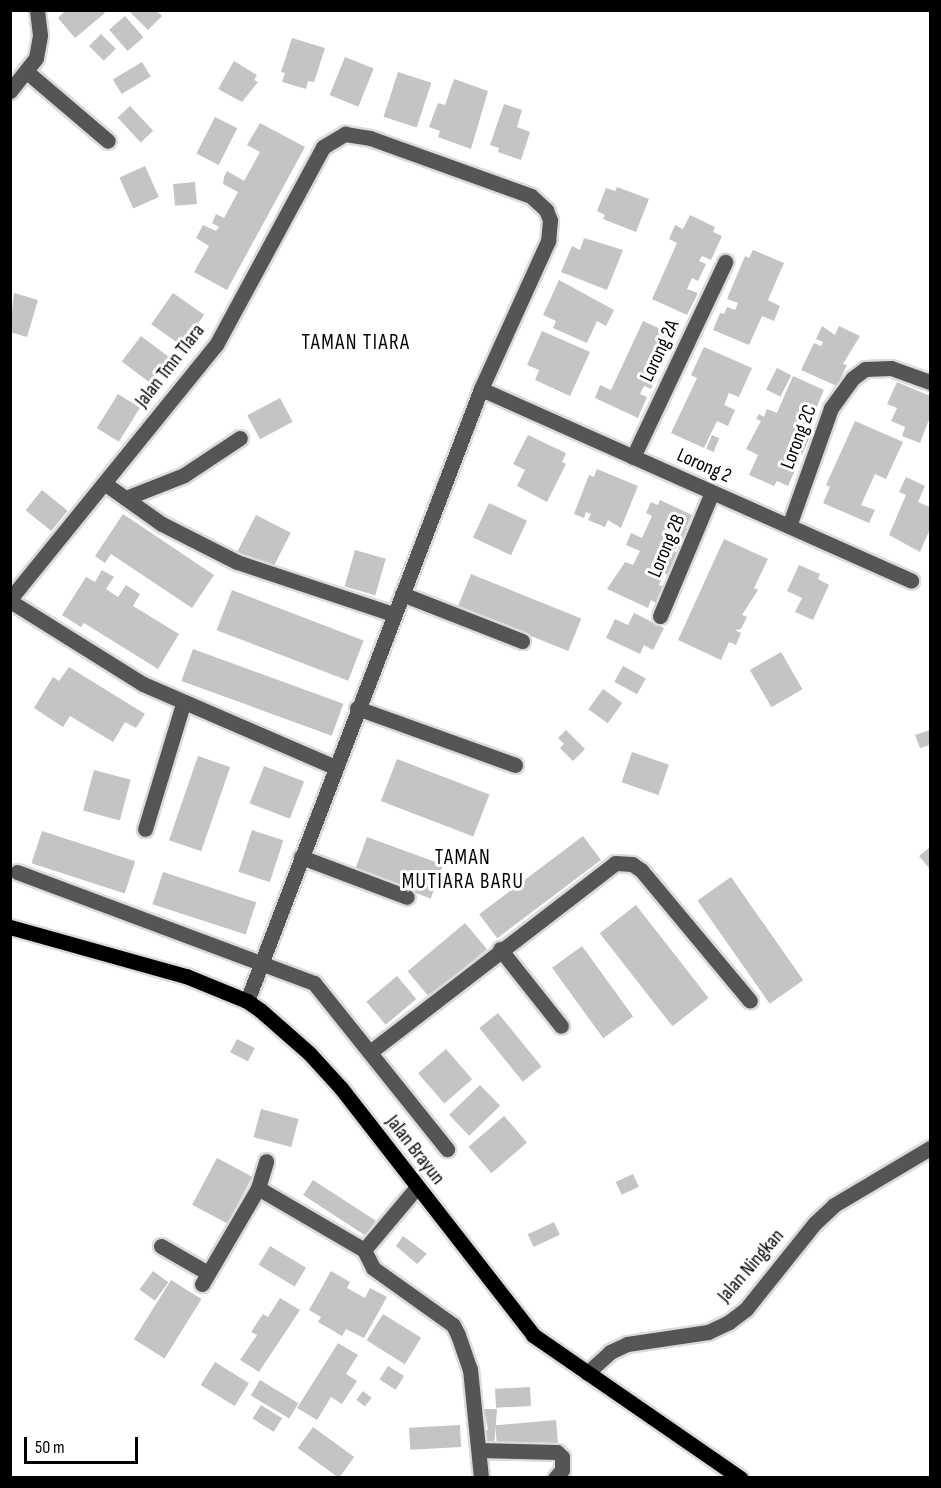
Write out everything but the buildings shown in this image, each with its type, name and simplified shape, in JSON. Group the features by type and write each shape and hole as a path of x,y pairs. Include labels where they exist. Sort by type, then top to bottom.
{"main road":[{"name":"Jalan Brayun","path":"10,927 186,976 247,1001 309,1053 533,1335 721,1473 740,1478"}],"street":[{"path":"10,91 27,72 39,46 38,10"},
{"path":"27,72 108,141"},
{"name":"Jalan Tmn TIara","path":"10,600 216,345 323,147 333,139 345,134 364,136 531,196 546,210 550,220 548,241 481,389"},
{"name":"Lorong 2A","path":"633,457 725,262"},
{"name":"Lorong 2C","path":"789,526 831,408 853,378 865,369 891,368 930,382"},
{"path":"247,1001 459,441 481,389"},
{"name":"Lorong 2","path":"481,389 910,580"},
{"path":"126,498 184,475 240,438"},
{"path":"104,483 196,544 237,562 393,614"},
{"name":"Lorong 2B","path":"660,616 712,492"},
{"path":"402,594 522,641"},
{"path":"10,600 143,684 183,704 335,767"},
{"path":"145,829 183,704"},
{"path":"357,708 515,765"},
{"path":"301,857 407,897"},
{"path":"370,1052 604,868 625,862 641,870 750,1001"},
{"path":"17,872 314,983 447,1149"},
{"path":"500,949 561,1026"},
{"name":"Jalan Ningkan","path":"587,1373 610,1352 627,1344 708,1332 729,1322 746,1309 815,1222 834,1205 930,1148"},
{"path":"161,1246 205,1279 258,1188 266,1161"},
{"path":"364,1250 417,1187"},
{"path":"258,1188 364,1250 372,1268 453,1325 470,1369 481,1478"},
{"path":"479,1450 557,1452 562,1456 562,1470 555,1478"}],"district":[{"name":"TAMAN TIARA","path":"356,343"},
{"name":"TAMAN MUTIARA BARU","path":"463,870"}]}
